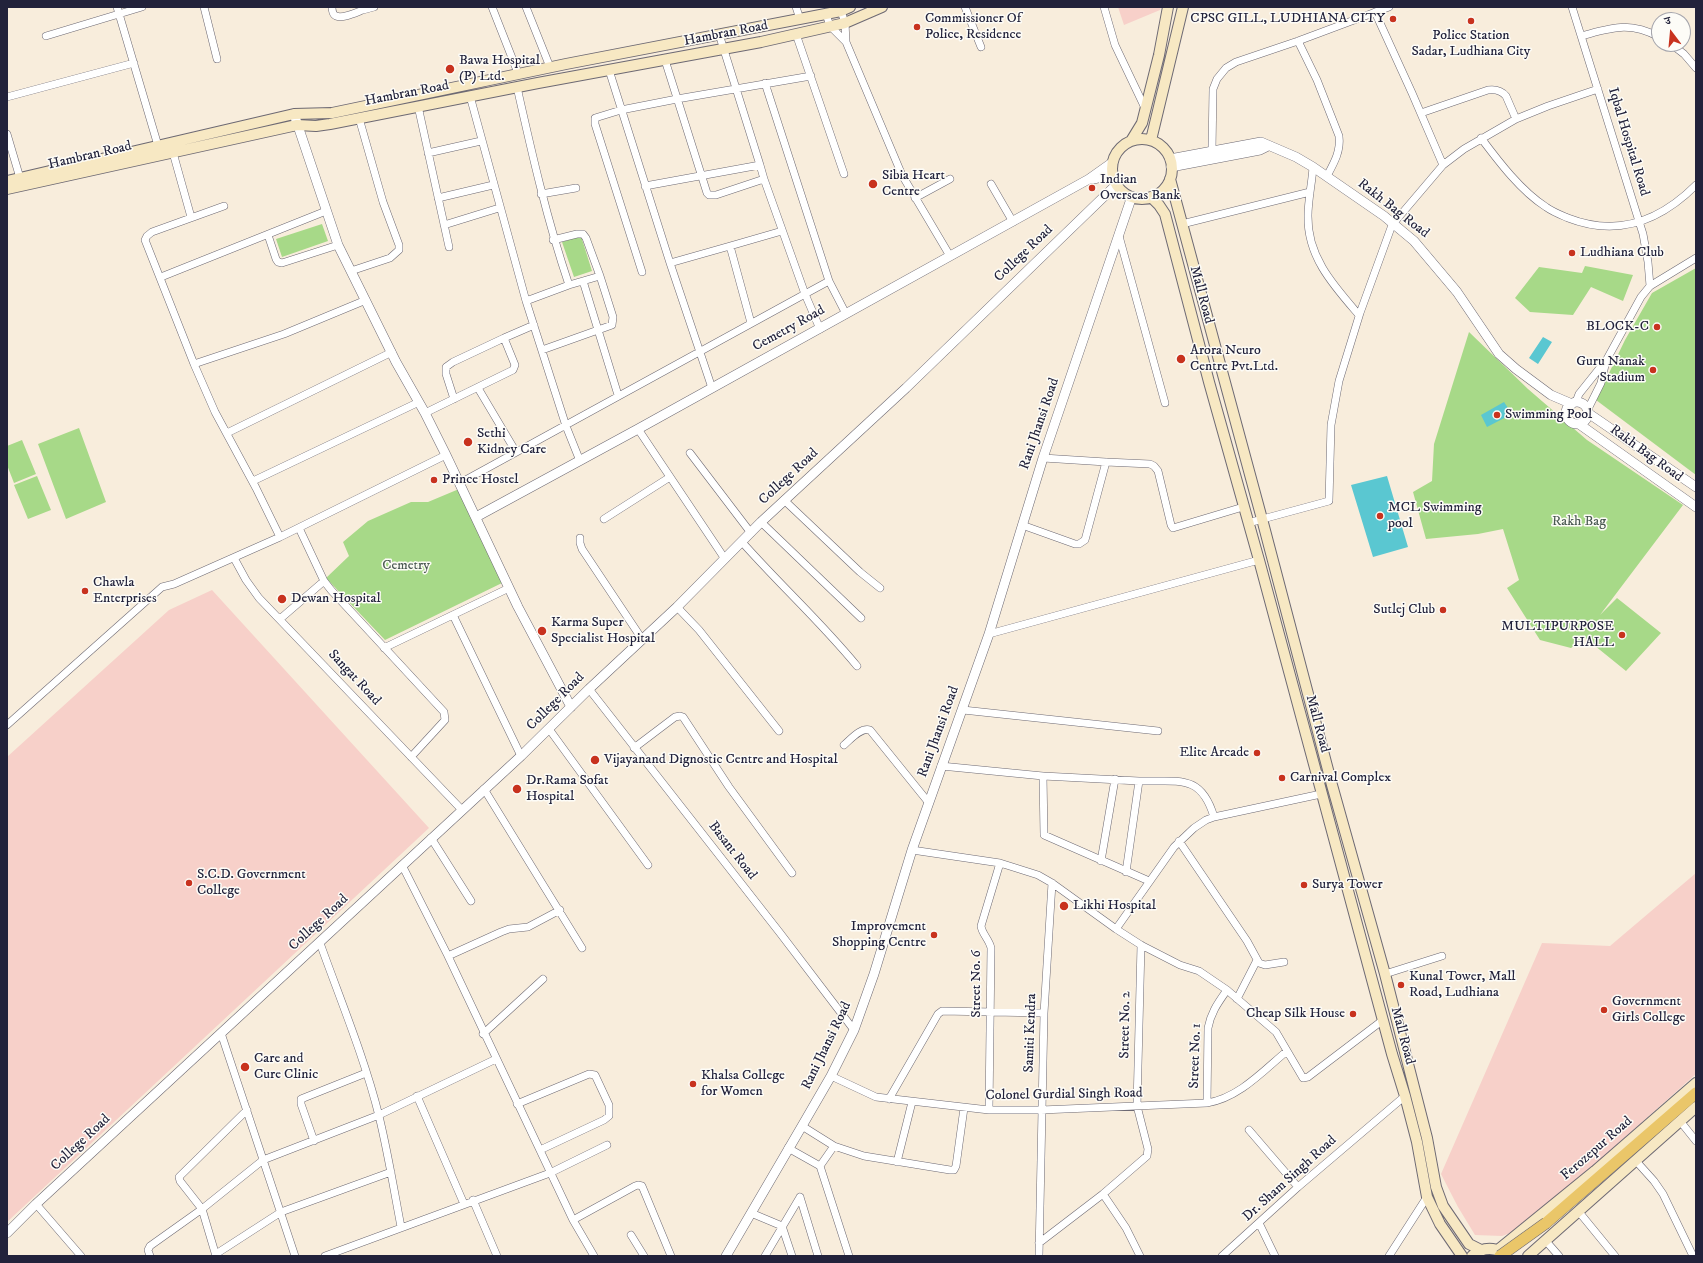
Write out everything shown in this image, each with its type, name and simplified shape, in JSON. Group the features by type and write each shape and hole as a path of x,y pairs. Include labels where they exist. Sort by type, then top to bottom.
{"main road":[{"name":"Hambran Road","path":"171,147 297,125 324,125 517,87 723,49 845,23 882,7"},
{"path":"1131,141 1142,123 1159,55 1168,7"},
{"path":"1151,140 1183,7"},
{"name":"Hambran Road","path":"7,189 294,114 332,113 518,73 826,14 845,9"},
{"path":"1141,139 1151,140 1160,145 1167,152 1171,163 1170,179 1159,193 1151,197 1141,198 1123,192 1115,180 1113,162 1117,153 1123,146 1131,141 1141,139"},
{"name":"Hambran Road","path":"7,181 159,150"},
{"name":"Mall Road","path":"1170,179 1332,785 1385,974 1427,1138 1436,1187 1443,1206 1469,1244 1481,1250"},
{"name":"Mall Road","path":"1151,197 1159,204 1165,214 1243,508 1259,560 1321,794 1392,1054 1405,1096 1417,1142 1427,1197 1440,1224 1462,1256"},
{"name":"Ferozepur Road","path":"1499,1253 1516,1236 1539,1224 1595,1171 1696,1083"},
{"path":"1499,1253 1539,1224 1696,1093"},
{"path":"1528,1256 1696,1107"},
{"path":"1539,1224 1547,1238"},
{"path":"1472,1256 1487,1248 1508,1256"}],"street":[{"path":"46,36 118,10 142,7"},
{"path":"204,7 217,59"},
{"path":"332,7 336,16 343,16 374,7"},
{"path":"492,7 518,73"},
{"path":"526,7 550,67"},
{"path":"796,7 800,19"},
{"path":"965,7 981,47"},
{"path":"1104,7 1109,28 1123,64 1146,108"},
{"path":"1212,150 1212,97 1217,79 1226,68 1236,62 1298,41 1388,7"},
{"name":"Iqbal Hospital Road","path":"1572,7 1639,222 1646,248 1650,286"},
{"path":"845,9 846,42 902,174 950,256"},
{"path":"118,10 159,150"},
{"path":"1375,12 1443,165"},
{"path":"826,14 830,26 846,42"},
{"path":"1581,36 1626,27 1646,30 1651,33"},
{"path":"719,34 764,180 805,294 820,329"},
{"path":"796,34 844,174"},
{"path":"1298,41 1317,80 1339,136 1339,152 1327,176"},
{"path":"1681,52 1696,68"},
{"path":"665,60 707,193 712,196 764,180"},
{"path":"7,97 134,63"},
{"path":"609,70 698,352 712,388"},
{"path":"642,272 594,121 597,117 621,110 677,99 810,76"},
{"path":"765,84 829,281 846,314"},
{"path":"517,87 541,194 553,240 568,285"},
{"path":"1248,523 1329,501 1331,425 1339,381 1359,315 1392,225 1443,165 1464,149 1516,119 1548,106 1598,89"},
{"path":"1421,113 1488,90 1496,90 1504,93 1516,119"},
{"path":"470,96 493,185 526,301 566,426 580,461"},
{"path":"418,106 449,247"},
{"path":"294,114 338,245 392,352 425,413 460,483 509,588 571,707"},
{"path":"351,271 390,258 399,250 399,245 383,202 359,118"},
{"path":"7,134 20,178"},
{"path":"1481,138 1503,166 1533,198 1555,212 1583,223 1596,226 1619,226 1639,222 1662,212 1683,198 1696,185"},
{"path":"428,153 481,141"},
{"name":"Rakh Bag Road","path":"1171,163 1212,150 1258,142 1291,154 1313,166 1384,216 1392,225 1414,241 1457,292 1499,354 1516,369 1552,395 1574,403"},
{"path":"1171,163 1260,150 1268,146"},
{"path":"171,147 191,217"},
{"name":"Cemetry Road","path":"476,517 1013,222 1089,179 1113,162"},
{"path":"645,186 760,165"},
{"path":"1313,166 1308,216 1309,231 1317,259 1324,274 1359,315"},
{"path":"915,198 950,179"},
{"path":"1089,179 1115,180"},
{"name":"College Road","path":"7,1233 36,1204 521,756 589,689 678,607 761,522 906,388 1115,180"},
{"path":"991,184 1013,222"},
{"path":"438,198 493,185"},
{"path":"541,194 576,188"},
{"path":"1182,224 1310,192"},
{"name":"Rani Jhansi Road","path":"726,1256 831,1076 854,1030 874,974 912,850 989,634 1043,458 1132,196"},
{"path":"224,206 152,232 146,237 146,240 194,364 216,412 253,481 280,537"},
{"path":"444,225 500,208"},
{"path":"161,277 326,211"},
{"path":"670,263 782,231"},
{"path":"542,350 609,327 613,322 612,311 586,238 583,234 576,234 553,240"},
{"path":"268,235 276,259 278,262 282,263 338,245"},
{"path":"1119,236 1165,403"},
{"path":"730,246 751,323"},
{"path":"1607,359 1601,383 1588,411 1586,420 1579,424 1572,422 1566,414 1568,407 1574,403 1579,394 1607,359 1641,297 1650,286 1696,258"},
{"path":"526,301 568,285 600,276"},
{"path":"582,281 618,395"},
{"path":"460,483 566,426 618,395 829,281"},
{"path":"194,364 284,334 366,300"},
{"path":"454,399 446,374 446,367 453,362 534,325"},
{"path":"425,413 511,372 515,367 504,338"},
{"path":"227,433 392,352"},
{"path":"478,388 516,452"},
{"name":"Rakh Bag Road","path":"1552,395 1566,414"},
{"path":"253,481 418,402"},
{"path":"1574,403 1583,404 1588,411 1696,487"},
{"name":"Rakh Bag Road","path":"1579,424 1696,507"},
{"path":"638,429 725,559"},
{"path":"690,452 750,533"},
{"path":"7,725 162,587 174,584 280,537 446,455"},
{"path":"1043,458 1150,464 1154,466 1158,471 1173,528 1243,508"},
{"path":"1022,525 1075,544 1082,543 1085,540 1106,462"},
{"path":"604,519 670,477"},
{"path":"784,500 860,572 880,588"},
{"path":"761,522 861,618"},
{"path":"299,528 324,581 330,590 444,712 446,716 445,720 411,758"},
{"path":"580,538 582,549 642,639"},
{"path":"742,542 764,567 837,642 857,666"},
{"name":"Sangat Road","path":"234,558 252,588 280,619 462,810"},
{"path":"989,634 1259,560"},
{"path":"280,619 324,581"},
{"path":"384,648 509,588"},
{"path":"678,607 699,630 779,731"},
{"path":"452,615 521,756"},
{"name":"Basant Road","path":"589,689 854,1030"},
{"path":"963,710 1158,731"},
{"path":"634,748 675,717 683,717 729,787 792,873"},
{"path":"844,745 862,730 866,728 870,730 929,803"},
{"path":"549,729 648,865"},
{"path":"941,766 1043,776 1182,782 1198,787 1210,803 1214,817"},
{"path":"1043,776 1044,835 1149,881"},
{"path":"1101,861 1115,779"},
{"path":"1126,872 1139,781"},
{"path":"484,789 560,910 582,948"},
{"path":"1116,929 1179,841 1206,820 1321,794"},
{"path":"431,838 470,901"},
{"path":"1179,841 1248,941 1257,960 1261,964 1284,962"},
{"path":"912,850 1000,862 1038,875 1052,883 1116,929 1180,965 1199,971 1228,990 1273,1029 1301,1076 1306,1078 1383,1020"},
{"name":"Street No. 6","path":"989,1110 991,948 989,940 981,926 1000,862"},
{"path":"402,865 448,956 483,1034 573,1220 594,1256"},
{"name":"Samiti Kendra","path":"1039,1256 1044,1013 1052,883"},
{"path":"448,956 509,929 528,927 560,910"},
{"path":"320,942 366,1073 379,1115 401,1227"},
{"name":"Street No. 2","path":"1103,1194 1147,1156 1148,1149 1137,1106 1141,944"},
{"path":"1385,974 1442,956"},
{"path":"1237,999 1257,960"},
{"path":"483,1034 543,980"},
{"name":"Street No. 1","path":"1207,1103 1208,1028 1214,1009 1228,990"},
{"path":"889,1099 940,1012 945,1010 1044,1013"},
{"path":"221,1033 295,1256"},
{"name":"Colonel Gurdial Singh Road","path":"831,1076 866,1093 889,1099 989,1110 1041,1110 1207,1103 1226,1098 1249,1082 1287,1051"},
{"path":"150,1256 148,1250 150,1246 202,1209 264,1160 379,1115 496,1059"},
{"path":"314,1141 301,1104 301,1099 366,1073"},
{"path":"517,1104 589,1074 595,1075 609,1105 609,1116 540,1150"},
{"path":"417,1096 464,1204"},
{"name":"Dr. Sham Singh Road","path":"1222,1256 1298,1187 1405,1096"},
{"path":"897,1162 912,1102"},
{"path":"802,1126 834,1146 864,1156 954,1170 956,1166 964,1108"},
{"path":"247,1110 179,1174 180,1181 202,1209 216,1255 281,1212 391,1172"},
{"path":"1680,1121 1696,1141"},
{"path":"1249,1130 1298,1187"},
{"path":"325,1256 550,1173 607,1145"},
{"path":"820,1166 834,1146"},
{"path":"788,1148 820,1166 849,1256"},
{"path":"1636,1161 1654,1181 1663,1194 1693,1256"},
{"path":"573,1220 635,1186 642,1186 670,1256"},
{"path":"1039,1243 1103,1194 1126,1228 1140,1256"},
{"path":"765,1256 800,1197 818,1256"},
{"path":"1389,1256 1427,1197"},
{"path":"474,1200 497,1256"},
{"path":"36,1204 81,1256"},
{"path":"1579,1212 1614,1256"},
{"path":"751,1213 782,1226 792,1256"},
{"path":"1260,1223 1275,1256"},
{"path":"631,1235 644,1256"},
{"path":"1547,1238 1558,1256"}],"shaded area":[{"path":"1118,7 1161,7 1160,10 1124,25"},
{"name":"S.C.D. Government College","path":"212,590 429,828 7,1222 7,757 169,610"},
{"name":"Government Girls College","path":"1696,873 1696,1074 1522,1229 1502,1236 1475,1235 1458,1207 1441,1174 1542,943 1610,946"}],"green space":[{"path":"322,224 328,241 282,257 276,239"},
{"path":"581,236 592,271 574,277 562,242"},
{"path":"1585,266 1633,275 1623,301 1591,287 1573,315 1530,312 1515,298 1539,267 1582,273"},
{"name":"Guru Nanak Stadium","path":"1696,268 1696,475 1596,400 1625,340 1652,293"},
{"name":"Rakh Bag","path":"1469,332 1528,389 1587,440 1683,505 1600,615 1617,598 1661,633 1626,671 1584,637 1571,648 1540,640 1507,588 1519,580 1503,529 1478,534 1426,539 1413,492 1432,481 1434,444"},
{"path":"79,428 106,502 66,519 38,444"},
{"path":"22,440 36,474 14,483 7,465 7,446"},
{"path":"37,476 51,510 28,519 14,485"},
{"name":"Cemetry","path":"459,489 502,583 385,640 326,578 349,556 343,542 368,521 411,502 428,502"}],"water":[{"path":"1543,337 1552,342 1538,364 1529,358"},
{"name":"Swimming Pool","path":"1504,402 1512,414 1487,427 1481,415"},
{"name":"MCL Swimming pool","path":"1387,476 1408,547 1373,557 1351,485"}],"place":[{"name":"CPSC GILL, LUDHIANA CITY","path":"1393,19"},
{"name":"Police Station Sadar, Ludhiana City","path":"1471,21"},
{"name":"Commissioner Of Police, Residence","path":"917,27"},
{"name":"Bawa Hospital (P) Ltd.","path":"450,69"},
{"name":"Sibia Heart Centre","path":"873,184"},
{"name":"Indian Overseas Bank","path":"1092,188"},
{"name":"Ludhiana Club","path":"1572,253"},
{"name":"BLOCK-C","path":"1657,327"},
{"name":"Arora Neuro Centre Pvt.Ltd.","path":"1181,359"},
{"name":"Guru Nanak Stadium","path":"1653,370"},
{"name":"Swimming Pool","path":"1497,415"},
{"name":"Sethi Kidney Care","path":"468,442"},
{"name":"Prince Hostel","path":"434,480"},
{"name":"MCL Swimming pool","path":"1380,516"},
{"name":"Chawla Enterprises","path":"85,591"},
{"name":"Dewan Hospital","path":"282,599"},
{"name":"Sutlej Club","path":"1443,610"},
{"name":"Karma Super Specialist Hospital","path":"542,631"},
{"name":"MULTIPURPOSE HALL","path":"1622,635"},
{"name":"Elite Arcade","path":"1257,753"},
{"name":"Vijayanand Dignostic Centre and Hospital","path":"595,760"},
{"name":"Carnival Complex","path":"1282,778"},
{"name":"Dr.Rama Sofat Hospital","path":"517,789"},
{"name":"S.C.D. Government College","path":"189,883"},
{"name":"Surya Tower","path":"1304,885"},
{"name":"Likhi Hospital","path":"1064,906"},
{"name":"Improvement Shopping Centre","path":"934,935"},
{"name":"Kunal Tower, Mall Road, Ludhiana","path":"1401,985"},
{"name":"Government Girls College","path":"1604,1010"},
{"name":"Cheap Silk House","path":"1353,1014"},
{"name":"Care and Cure Clinic","path":"245,1067"},
{"name":"Khalsa College for Women","path":"693,1084"}]}
